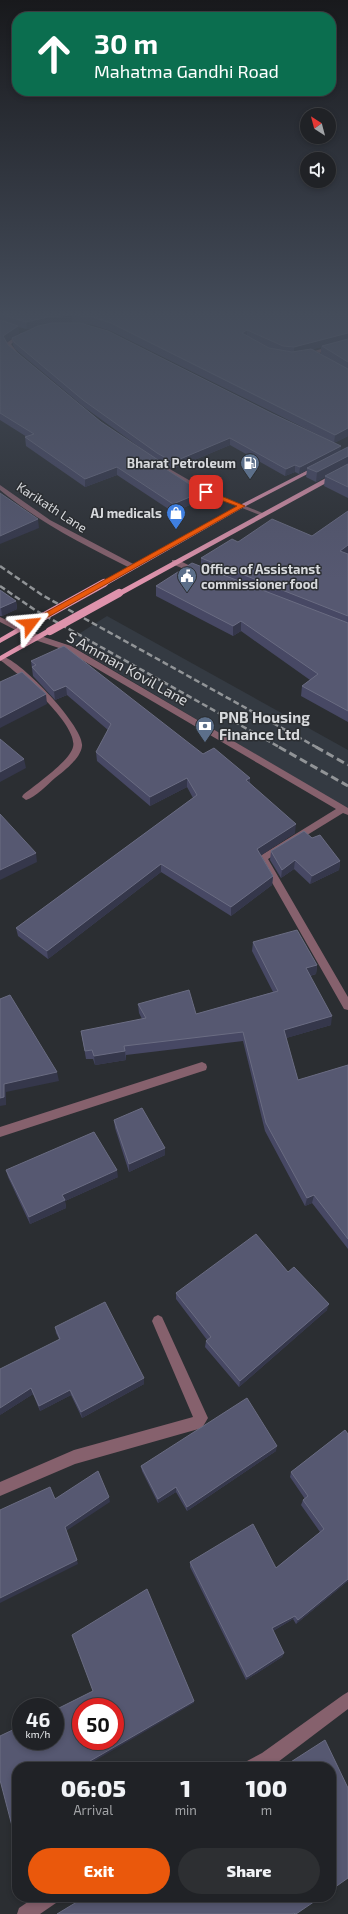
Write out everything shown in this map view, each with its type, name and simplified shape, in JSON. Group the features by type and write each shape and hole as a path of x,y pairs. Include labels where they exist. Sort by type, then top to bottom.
{"main road":[{"path":"0,641 242,506 327,462"},
{"path":"1,658 348,468"}],"street":[{"path":"143,455 206,492 262,514"},
{"name":"Karikath Lane","path":"0,487 12,497 81,541 135,567"},
{"path":"175,562 204,574"},
{"name":"S Amman Kovil Lane","path":"0,619 38,638 68,648 346,811"},
{"path":"1,658 17,667 67,718 76,731 79,744 72,757 26,797"},
{"path":"346,811 263,858 348,1006"},
{"path":"0,1132 202,1067"},
{"path":"0,1490 74,1457 198,1424 201,1418 158,1321"},
{"path":"262,1762 348,1700"},
{"path":"25,1914 43,1902"}],"shaded area":[{"path":"107,616 348,750 348,809 66,642"}],"building":[{"path":"0,401 76,401 101,422 164,464 161,466 202,492 173,504 117,467 85,479 25,437 34,434 0,413"},
{"path":"85,401 248,401 341,446 300,467 295,465 286,469 230,438 173,462 157,453"},
{"path":"268,401 348,401 348,428 335,435"},
{"path":"348,447 348,456 317,472 307,468"},
{"path":"348,464 348,487 325,476"},
{"path":"0,493 38,519 0,536"},
{"path":"348,511 348,545 340,551 348,554 348,616 201,558 232,539 238,542 272,519 312,536"},
{"path":"192,563 348,623 348,711 302,686 318,674 241,621 233,626 156,586"},
{"path":"0,590 16,601 0,608"},
{"path":"64,646 203,754 214,748 250,778 246,780 296,824 257,849 273,876 231,907 161,864 47,951 16,928 197,795 187,778 150,797 96,752 111,724 66,686 54,691 32,667 36,665 31,661"},
{"path":"22,672 46,694 0,718 0,682"},
{"path":"0,739 24,759 0,772"},
{"path":"0,814 36,853 0,870"},
{"path":"304,831 312,838 320,835 340,861 312,876 295,860 282,870 271,851"},
{"path":"297,930 317,965 306,968 332,1016 284,1030 298,1080 348,1065 348,1239 314,1195 307,1198 266,1123 243,1032 124,1046 125,1051 94,1056 92,1050 85,1051 81,1031 146,1018 138,1004 189,990 196,1014 278,991 253,942"},
{"path":"10,995 57,1072 4,1084 4,1097 0,1098 0,999"},
{"path":"142,1108 165,1148 129,1164 114,1120"},
{"path":"94,1132 117,1170 62,1195 65,1200 29,1217 6,1170"},
{"path":"256,1234 288,1272 294,1267 329,1304 240,1381 206,1341 211,1337 176,1293"},
{"path":"105,1302 144,1378 81,1412 70,1390 39,1406 31,1388 0,1408 0,1369 60,1339 55,1327"},
{"path":"247,1398 277,1446 187,1507 176,1487 158,1499 141,1466"},
{"path":"345,1430 348,1434 348,1579 298,1620 295,1616 272,1628 284,1653 247,1677 190,1562 253,1524 276,1568 324,1529 303,1500 308,1496 291,1472"},
{"path":"98,1471 109,1497 65,1527 77,1560 0,1598 0,1510 50,1487 55,1499"},
{"path":"147,1589 194,1701 124,1741 124,1698 79,1698 93,1691 72,1635"},
{"path":"72,1702 72,1750 109,1750 90,1762 12,1762 12,1826 0,1780 0,1736 12,1730 12,1750 64,1750 64,1706"},
{"path":"325,1740 336,1762 291,1762"},
{"path":"336,1763 348,1788 348,1878 336,1886"},
{"path":"77,1902 314,1902 296,1914 57,1914"}],"railway":[{"path":"0,566 42,595 318,748"},
{"path":"0,586 35,610 281,748"},
{"path":"279,747 348,786"},
{"path":"316,747 348,765"}],"place":[{"name":"Bharat Petroleum","path":"250,480"},
{"name":"AJ medicals","path":"176,530"},
{"name":"Office of Assistanst commissioner food","path":"187,593"},
{"name":"PNB Housing Finance Ltd","path":"205,743"}],"route":[{"path":"30,624 135,567 242,506 206,492"}]}
